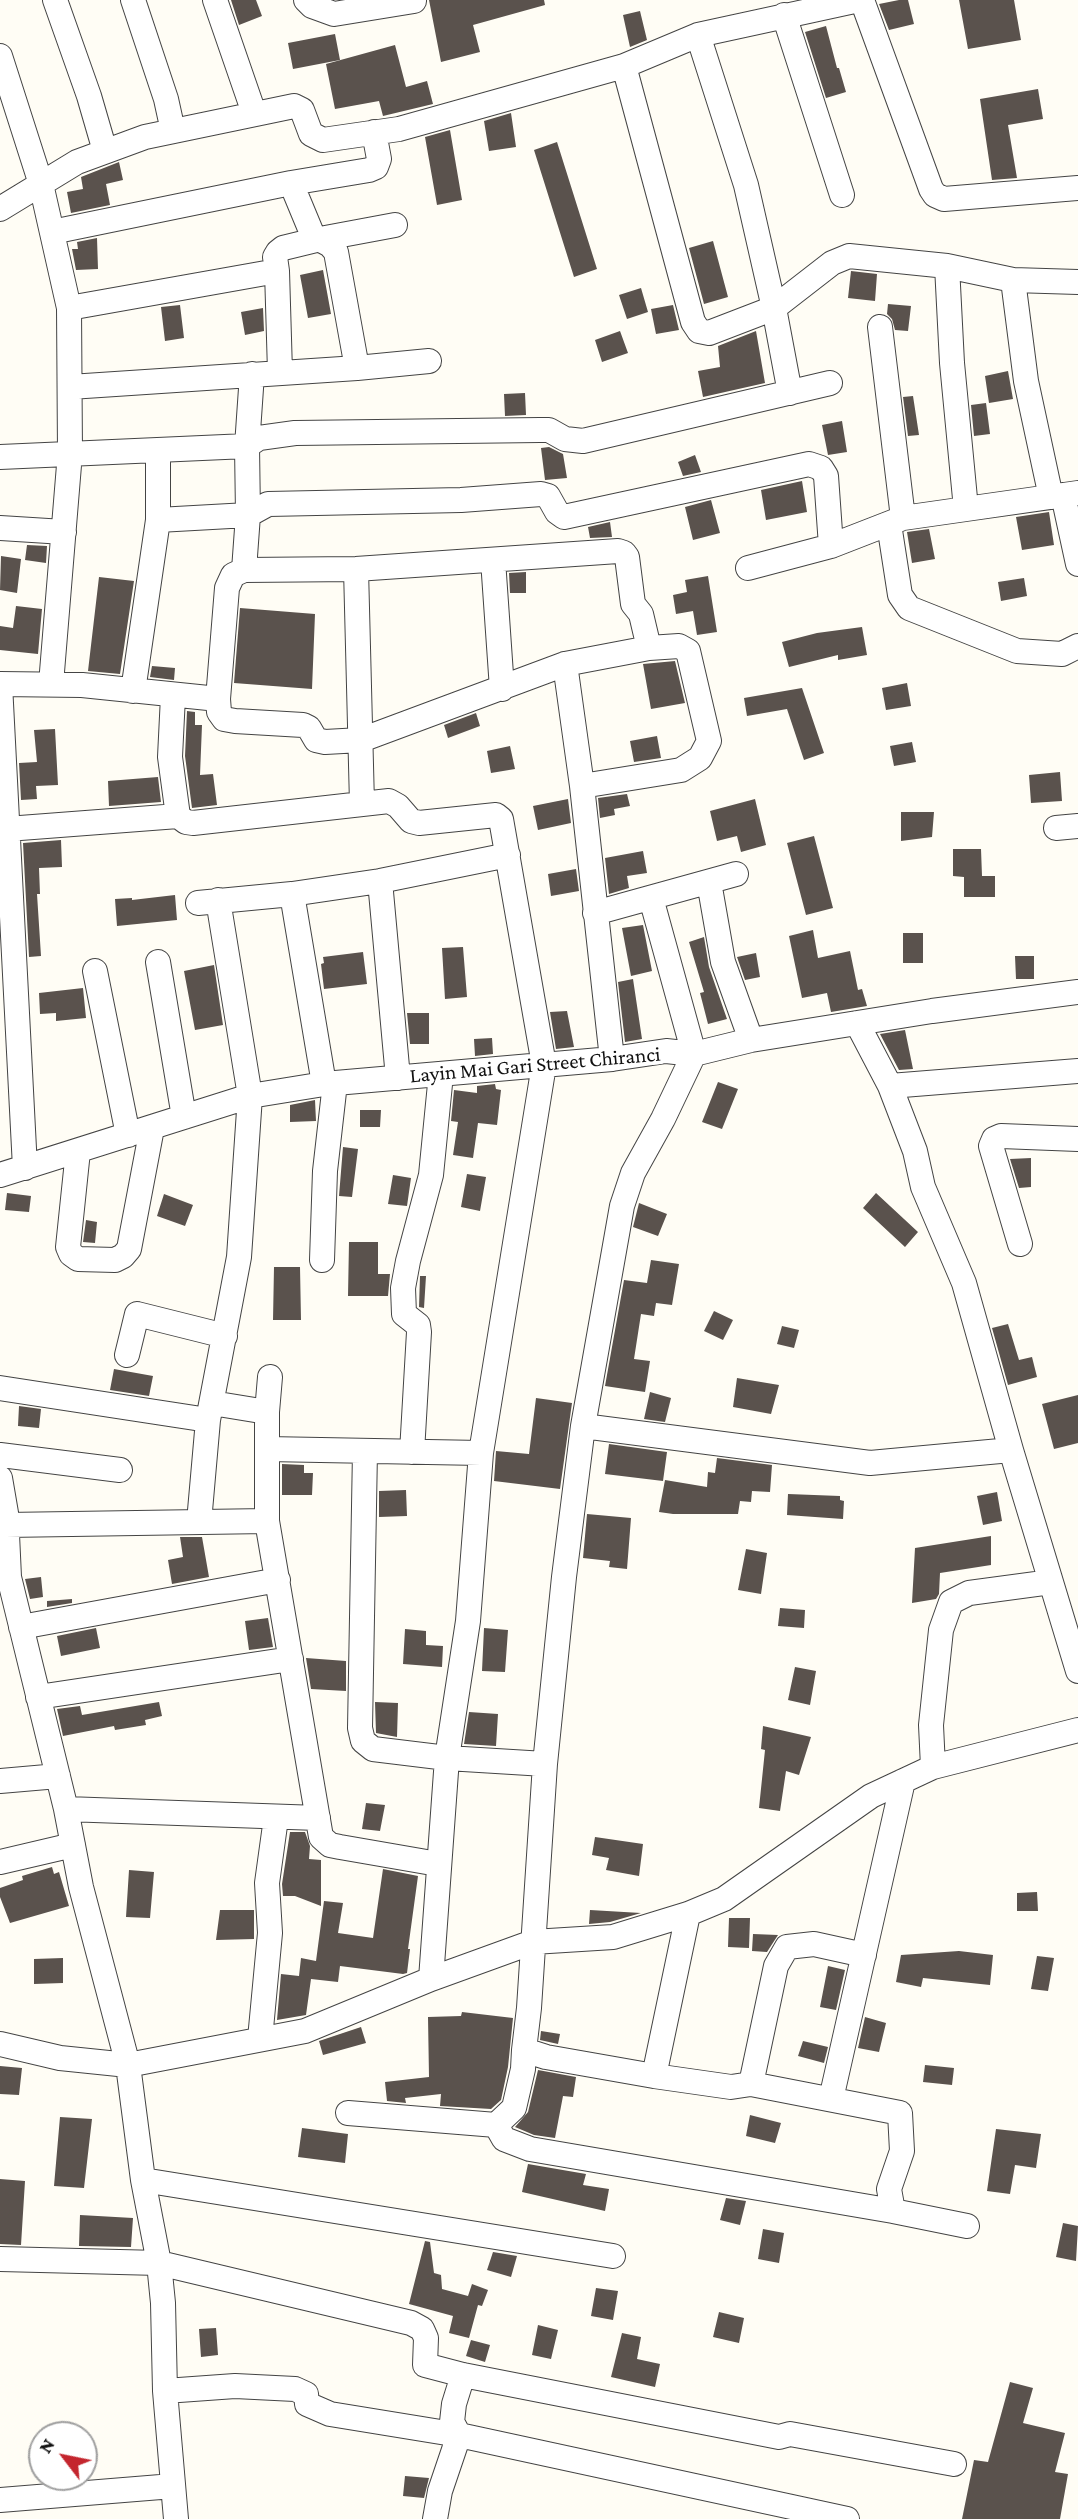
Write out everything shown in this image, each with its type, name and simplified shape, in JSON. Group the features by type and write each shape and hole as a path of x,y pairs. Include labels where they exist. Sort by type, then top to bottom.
{"street":[{"path":"55,0 105,151"},
{"path":"133,0 166,99 173,131"},
{"path":"215,0 254,113"},
{"path":"306,0 312,6 334,14 415,1"},
{"path":"0,209 77,162 145,137 294,106 302,110 312,134 323,140 399,130 624,66 698,35 861,0 935,195 944,199 1078,188"},
{"path":"784,15 842,195"},
{"path":"698,35 746,185 790,393"},
{"path":"0,56 41,184 69,308 70,453 51,684"},
{"path":"624,66 693,322 699,331 709,333 774,308 832,263 849,256 947,265 1013,280 1078,282"},
{"path":"52,232 369,170 376,167 379,159 374,132"},
{"path":"292,183 313,236 337,252 357,368"},
{"path":"280,372 278,271 275,257 278,252 283,248 320,239 395,225"},
{"path":"947,265 952,363 966,509"},
{"path":"69,308 278,271"},
{"path":"1013,280 1026,381 1064,495 1078,564"},
{"path":"880,327 900,595 909,608 1017,651 1062,654 1078,646"},
{"path":"71,387 429,361"},
{"path":"244,570 252,374"},
{"path":"0,457 247,446 259,438 295,433 549,430 565,439 583,441 830,383"},
{"path":"133,691 158,520 158,452"},
{"path":"158,520 248,515 268,504 461,500 541,495 548,496 557,512 564,517 809,464 821,468 826,476 831,546"},
{"path":"748,568 831,546 896,521 1064,495"},
{"path":"0,528 64,532"},
{"path":"582,786 681,770 700,758 709,741 688,651 679,646 649,648 565,664 361,740 325,742 316,740 309,728 303,725 224,719 219,712 227,588 233,575 244,570 356,569 618,551 624,553 634,604 641,614 649,648"},
{"path":"494,559 502,689"},
{"path":"356,569 362,804"},
{"path":"565,664 582,786 612,1059"},
{"path":"24,1168 7,944 8,829 0,684 82,685 218,699"},
{"path":"173,696 170,757 178,816"},
{"path":"8,829 178,816 193,823 389,801 398,806 411,821 419,823 496,815 501,819 544,1065 481,1453 468,1620 447,1758 430,1979"},
{"path":"199,1522 210,1412 239,1257 250,1096 208,902 292,894 380,881 508,855"},
{"path":"595,913 736,874"},
{"path":"380,881 398,1078"},
{"path":"709,882 723,962 751,1040"},
{"path":"292,894 329,1084 322,1260"},
{"path":"348,2113 496,2125 514,2108 523,2069 545,1764 583,1426 622,1206 633,1173 694,1054 651,898"},
{"path":"158,962 184,1117"},
{"path":"96,971 128,1135"},
{"name":"Layin Mai Gari Street Chiranci","path":"0,1175 250,1096 329,1084 612,1059 666,1051 694,1054 751,1040 1078,992"},
{"path":"857,1023 890,1086 915,1151 923,1187 964,1283 1078,1671"},
{"path":"890,1086 1078,1071"},
{"path":"412,1452 419,1332 418,1325 404,1314 403,1288 431,1175 441,1074"},
{"path":"78,1151 68,1247 71,1254 78,1259 115,1260 129,1249 152,1128"},
{"path":"1020,1244 991,1146 994,1139 1001,1136 1078,1139"},
{"path":"127,1355 137,1314 225,1336"},
{"path":"270,1377 267,1412 267,1521 321,1837 330,1845 438,1864"},
{"path":"0,1388 210,1412 267,1412"},
{"path":"583,1426 870,1463 1012,1450"},
{"path":"267,1449 481,1453"},
{"path":"365,1451 359,1728 363,1741 373,1749 447,1758 545,1764"},
{"path":"0,1455 120,1470"},
{"path":"0,1478 9,1577 66,1809 81,1887 128,2065 143,2180 159,2263 165,2391 176,2519"},
{"path":"4,1517 267,1521"},
{"path":"21,1627 278,1580"},
{"path":"933,1766 932,1725 941,1630 951,1602 969,1593 1051,1582"},
{"path":"38,1697 291,1659"},
{"path":"0,2044 60,2058 128,2065 305,2031 430,1979 533,1942 613,1937 688,1914 724,1899 871,1796 933,1766 1078,1730"},
{"path":"0,1781 58,1776"},
{"path":"831,2099 903,1781"},
{"path":"66,1809 318,1818"},
{"path":"260,2039 270,1933 267,1883 276,1818"},
{"path":"0,1862 73,1845"},
{"path":"654,2076 688,1914"},
{"path":"751,2084 776,1966 787,1947 814,1944 864,1955"},
{"path":"524,2050 546,2057 654,2076 730,2087 751,2084 900,2113 902,2151 889,2189 893,2211"},
{"path":"496,2125 504,2139 530,2150 967,2226"},
{"path":"143,2180 612,2256"},
{"path":"0,2259 159,2263 411,2323 422,2329 426,2338 425,2365 463,2375 779,2437 790,2434 954,2464"},
{"path":"435,2519 440,2491 459,2435 452,2422 454,2404 463,2375"},
{"path":"165,2391 235,2386 295,2389 306,2394 307,2404 330,2414 459,2435 847,2519"},
{"path":"0,2500 60,2508 173,2486"}],"building":[{"path":"231,0 256,0 262,16 239,25"},
{"path":"429,0 544,0 545,5 473,25 480,52 441,62"},
{"path":"908,0 914,24 889,30 879,4"},
{"path":"959,0 1014,0 1021,40 968,49"},
{"path":"640,11 647,40 630,47 623,15"},
{"path":"826,26 846,92 826,98 805,32"},
{"path":"335,34 340,60 293,69 288,43"},
{"path":"395,45 406,87 427,81 433,104 383,116 379,101 335,109 326,64"},
{"path":"1038,89 1043,119 1008,125 1017,178 992,180 980,99"},
{"path":"511,113 516,147 489,151 484,121"},
{"path":"450,130 462,200 437,205 425,137"},
{"path":"557,142 597,269 574,277 534,150"},
{"path":"119,162 123,180 106,184 110,205 71,213 67,192 83,189 81,177"},
{"path":"97,238 98,269 76,270 72,249 78,249 77,242"},
{"path":"713,241 728,297 704,304 689,248"},
{"path":"323,270 331,314 308,318 300,275"},
{"path":"851,271 877,274 875,301 848,298"},
{"path":"641,288 648,312 627,319 619,295"},
{"path":"888,304 911,306 908,331 895,330 892,319 887,314"},
{"path":"180,305 184,338 165,341 161,307"},
{"path":"673,305 679,330 656,334 651,309"},
{"path":"263,308 264,331 245,335 241,312"},
{"path":"620,331 628,353 602,362 595,340"},
{"path":"756,331 765,383 703,397 698,371 720,367 718,346"},
{"path":"1008,371 1013,399 989,403 985,376"},
{"path":"525,393 526,415 505,416 504,394"},
{"path":"913,396 919,435 908,436 903,397"},
{"path":"986,403 990,434 974,436 971,405"},
{"path":"842,421 847,452 828,455 822,425"},
{"path":"549,447 563,454 567,478 545,480 541,448"},
{"path":"695,455 701,472 683,476 678,462"},
{"path":"802,481 807,512 766,520 761,490"},
{"path":"711,500 720,533 693,540 685,507"},
{"path":"1049,512 1054,545 1022,550 1016,517"},
{"path":"610,522 612,537 590,538 588,527"},
{"path":"929,529 935,559 912,563 907,532"},
{"path":"27,545 47,546 46,563 25,560"},
{"path":"1,556 21,559 17,593 0,590"},
{"path":"526,572 526,593 510,593 509,573"},
{"path":"708,576 717,632 697,635 693,611 676,614 673,595 687,592 685,580"},
{"path":"99,577 134,581 120,674 88,671"},
{"path":"1024,578 1027,596 1001,601 998,582"},
{"path":"16,606 42,609 38,654 0,650 0,626 13,628"},
{"path":"240,608 315,614 312,689 234,683"},
{"path":"862,627 867,655 838,660 838,655 789,667 782,642 817,633"},
{"path":"675,661 685,703 651,709 643,664"},
{"path":"152,666 175,668 174,680 150,677"},
{"path":"907,683 911,706 886,710 882,688"},
{"path":"802,688 824,753 804,760 787,709 747,716 744,698"},
{"path":"187,711 195,712 195,725 202,725 200,775 213,774 217,805 192,808 185,756"},
{"path":"476,713 480,726 448,738 444,725"},
{"path":"55,729 58,785 36,786 37,799 21,800 19,763 37,762 34,730"},
{"path":"657,736 661,758 634,762 630,741"},
{"path":"912,742 916,762 894,766 890,746"},
{"path":"510,746 515,769 491,773 487,751"},
{"path":"1060,772 1062,801 1031,803 1029,775"},
{"path":"158,777 161,802 109,806 108,781"},
{"path":"627,794 630,806 614,809 615,815 600,818 598,798"},
{"path":"568,799 571,823 538,830 533,806"},
{"path":"755,799 766,845 741,852 737,836 717,841 710,811"},
{"path":"901,812 934,812 932,837 901,841"},
{"path":"814,836 833,908 806,915 787,843"},
{"path":"61,840 62,867 39,868 40,894 37,894 41,956 29,957 23,843"},
{"path":"953,849 981,849 982,876 995,876 995,897 964,897 964,877 953,876"},
{"path":"643,851 647,873 627,876 629,888 609,894 605,858"},
{"path":"576,869 579,891 551,896 548,874"},
{"path":"175,895 177,920 117,926 115,899 132,900"},
{"path":"643,925 652,971 631,976 622,928"},
{"path":"813,930 818,958 850,951 858,990 862,989 867,1006 831,1012 827,993 802,998 789,936"},
{"path":"903,933 923,933 923,963 903,963"},
{"path":"704,937 709,967 727,1019 708,1024 700,993 704,992 689,942"},
{"path":"463,947 467,997 445,999 442,948"},
{"path":"363,952 367,984 324,989 321,964 324,963 323,957"},
{"path":"756,953 760,977 745,980 737,957"},
{"path":"1015,956 1034,956 1034,979 1016,979"},
{"path":"214,965 223,1025 195,1030 184,971"},
{"path":"633,979 642,1039 625,1042 618,982"},
{"path":"83,988 86,1018 56,1021 56,1013 40,1014 39,993"},
{"path":"567,1011 574,1047 556,1049 550,1012"},
{"path":"407,1013 429,1013 429,1044 410,1044"},
{"path":"905,1030 913,1069 899,1070 880,1034"},
{"path":"492,1038 493,1054 475,1056 474,1039"},
{"path":"718,1082 738,1089 722,1129 702,1122"},
{"path":"495,1084 496,1089 501,1090 497,1125 478,1123 473,1158 453,1155 458,1122 451,1121 454,1090 477,1093 477,1086"},
{"path":"315,1100 316,1121 290,1122 290,1105"},
{"path":"360,1110 381,1110 380,1127 360,1127"},
{"path":"343,1147 358,1149 352,1197 339,1196"},
{"path":"1031,1158 1031,1187 1019,1188 1010,1159"},
{"path":"467,1174 486,1177 480,1211 461,1207"},
{"path":"393,1175 411,1178 407,1206 388,1204"},
{"path":"7,1193 31,1196 29,1212 5,1210"},
{"path":"876,1193 918,1232 905,1247 863,1208"},
{"path":"164,1194 193,1205 185,1226 157,1216"},
{"path":"639,1203 667,1214 658,1236 633,1227"},
{"path":"86,1220 97,1222 95,1243 83,1242"},
{"path":"349,1242 378,1242 378,1274 390,1274 388,1296 348,1296"},
{"path":"651,1260 679,1264 672,1305 656,1303 654,1316 641,1314 634,1359 650,1361 645,1392 605,1386 624,1280 647,1283"},
{"path":"274,1267 300,1267 301,1320 273,1320"},
{"path":"420,1276 426,1276 424,1308 419,1307"},
{"path":"714,1311 733,1320 723,1340 704,1331"},
{"path":"1008,1324 1019,1360 1032,1357 1037,1377 1008,1385 992,1328"},
{"path":"782,1326 799,1330 794,1348 777,1344"},
{"path":"114,1369 153,1376 149,1396 110,1390"},
{"path":"737,1378 779,1385 771,1414 733,1407"},
{"path":"650,1392 671,1398 665,1422 644,1419"},
{"path":"1078,1395 1078,1443 1054,1449 1042,1404"},
{"path":"536,1398 572,1403 560,1489 494,1481 496,1451 529,1454"},
{"path":"19,1406 41,1409 39,1428 18,1426"},
{"path":"609,1444 667,1452 663,1481 605,1474"},
{"path":"717,1458 772,1465 770,1492 752,1491 751,1502 740,1501 738,1514 659,1512 665,1480 707,1487 708,1472 715,1473"},
{"path":"282,1464 304,1465 304,1473 313,1473 312,1495 282,1495"},
{"path":"406,1490 407,1516 379,1517 379,1491"},
{"path":"997,1492 1002,1521 983,1525 977,1496"},
{"path":"788,1494 840,1496 840,1500 844,1501 843,1519 787,1515"},
{"path":"587,1514 631,1518 627,1569 609,1567 610,1561 583,1558"},
{"path":"991,1536 991,1565 940,1573 939,1594 936,1599 912,1603 915,1548"},
{"path":"180,1537 202,1537 209,1577 172,1584 168,1560 183,1557"},
{"path":"746,1549 767,1553 761,1594 738,1590"},
{"path":"41,1577 43,1597 30,1599 25,1579"},
{"path":"72,1599 72,1603 47,1607 47,1601"},
{"path":"780,1608 805,1610 804,1628 778,1626"},
{"path":"268,1618 273,1647 249,1650 245,1621"},
{"path":"96,1628 100,1648 61,1656 57,1636"},
{"path":"484,1628 508,1630 505,1672 482,1671"},
{"path":"405,1629 426,1631 426,1645 443,1646 442,1667 403,1664"},
{"path":"306,1658 346,1661 346,1691 311,1689"},
{"path":"795,1667 816,1671 810,1705 788,1700"},
{"path":"159,1702 162,1716 145,1720 146,1725 115,1730 114,1726 63,1736 57,1709 80,1706 82,1715"},
{"path":"375,1702 398,1703 397,1737 376,1733"},
{"path":"469,1712 498,1714 496,1746 464,1744"},
{"path":"763,1726 811,1737 799,1775 786,1771 780,1811 759,1808 765,1750 761,1749"},
{"path":"366,1803 385,1805 380,1831 362,1829"},
{"path":"290,1832 305,1832 310,1846 309,1859 321,1860 321,1906 295,1896 283,1896 282,1884"},
{"path":"595,1837 643,1844 639,1876 606,1870 609,1858 592,1855"},
{"path":"52,1867 54,1874 59,1872 69,1906 10,1923 0,1897 0,1888 23,1880 22,1876"},
{"path":"383,1869 418,1876 407,1973 340,1966 338,1982 311,1979 306,2015 277,2020 281,1974 299,1976 301,1958 316,1961 324,1901 343,1903 338,1933 373,1938"},
{"path":"129,1870 154,1872 150,1918 126,1917"},
{"path":"1037,1892 1038,1911 1017,1911 1017,1893"},
{"path":"220,1910 254,1910 254,1939 216,1940"},
{"path":"590,1910 641,1913 610,1922 589,1924"},
{"path":"729,1918 750,1918 749,1948 728,1947"},
{"path":"753,1934 778,1935 767,1952 752,1951"},
{"path":"959,1951 993,1955 990,1985 923,1978 921,1987 896,1982 901,1955"},
{"path":"1037,1956 1054,1958 1048,1991 1031,1989"},
{"path":"63,1958 63,1983 34,1984 34,1959"},
{"path":"828,1966 845,1970 836,2010 820,2007"},
{"path":"462,2012 513,2018 508,2067 501,2100 491,2109 440,2106 441,2094 405,2098 406,2103 387,2101 385,2082 429,2077 428,2017 461,2016"},
{"path":"865,2017 886,2023 879,2052 858,2048"},
{"path":"361,2027 366,2043 323,2055 319,2041"},
{"path":"541,2031 560,2034 558,2044 540,2040"},
{"path":"803,2041 828,2047 824,2063 798,2056"},
{"path":"925,2065 954,2068 952,2085 923,2082"},
{"path":"0,2066 22,2068 19,2095 0,2094"},
{"path":"538,2070 576,2077 573,2097 563,2096 555,2138 534,2135 515,2127 528,2112"},
{"path":"750,2115 781,2123 775,2143 746,2136"},
{"path":"60,2117 92,2119 84,2188 54,2186"},
{"path":"302,2128 348,2134 345,2163 298,2157"},
{"path":"996,2129 1041,2134 1036,2168 1015,2165 1010,2194 987,2191"},
{"path":"528,2164 586,2174 583,2185 609,2189 605,2211 522,2192"},
{"path":"0,2179 25,2181 21,2245 0,2244"},
{"path":"726,2198 746,2201 740,2225 720,2220"},
{"path":"80,2215 133,2218 131,2247 79,2246"},
{"path":"1063,2223 1078,2226 1076,2261 1056,2257"},
{"path":"763,2229 784,2233 779,2263 758,2259"},
{"path":"425,2241 430,2242 434,2273 441,2275 442,2289 468,2296 472,2284 488,2290 482,2306 478,2305 469,2338 449,2333 453,2316 409,2304"},
{"path":"493,2252 517,2256 511,2277 487,2270"},
{"path":"596,2288 618,2291 613,2320 591,2316"},
{"path":"719,2312 744,2318 739,2343 713,2337"},
{"path":"538,2325 558,2330 551,2359 532,2355"},
{"path":"216,2328 218,2355 201,2357 199,2329"},
{"path":"622,2333 641,2337 637,2359 660,2364 655,2387 611,2377"},
{"path":"471,2340 490,2345 485,2362 466,2356"},
{"path":"1010,2382 1033,2388 1023,2423 1065,2433 1055,2472 1068,2474 1060,2519 962,2519 974,2460 988,2462"},
{"path":"405,2476 429,2478 424,2498 403,2496"}]}
